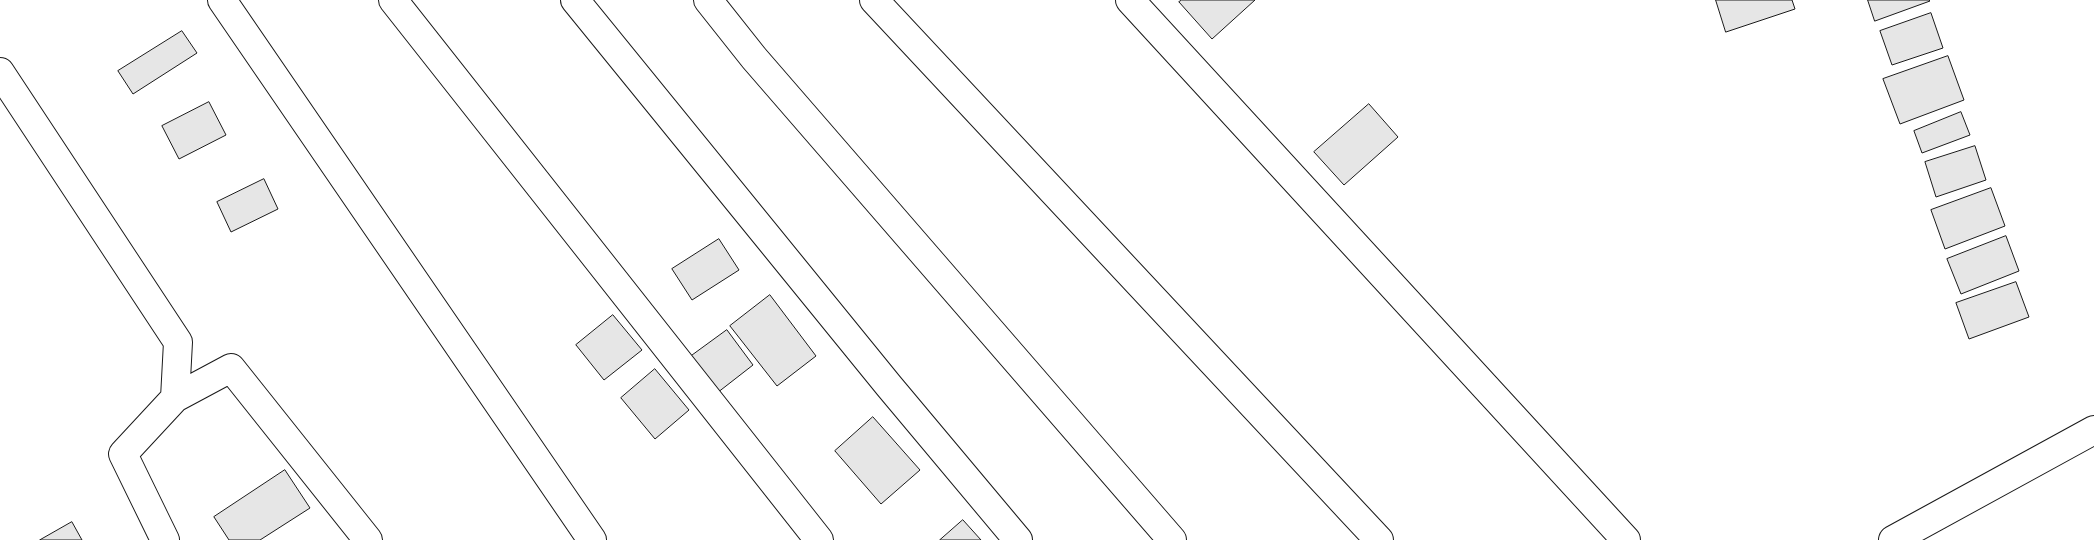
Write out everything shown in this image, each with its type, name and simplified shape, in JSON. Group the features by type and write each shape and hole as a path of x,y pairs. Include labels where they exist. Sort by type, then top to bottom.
{"street":[{"path":"222,0 592,540"},
{"path":"393,0 819,540"},
{"path":"575,0 882,378 1018,540"},
{"path":"708,0 754,58 1172,540"},
{"path":"874,0 1379,540"},
{"path":"1130,0 1626,540"},
{"path":"0,72 178,342 175,398"},
{"path":"165,540 123,454 175,398 230,368 368,540"},
{"path":"1893,540 2094,430"}],"building":[{"path":"1182,0 1255,0 1212,39 1179,2"},
{"path":"1716,0 1792,0 1795,9 1726,32"},
{"path":"1868,0 1929,0 1930,1 1875,21"},
{"path":"1931,13 1943,48 1892,65 1880,31"},
{"path":"182,31 197,53 133,94 118,71"},
{"path":"1948,56 1964,100 1900,124 1883,79"},
{"path":"209,102 226,135 179,159 162,126"},
{"path":"1369,104 1398,137 1344,185 1314,152"},
{"path":"1961,112 1970,135 1922,153 1914,131"},
{"path":"1975,146 1986,180 1936,197 1925,162"},
{"path":"264,179 278,209 231,232 217,202"},
{"path":"1991,188 2005,226 1945,249 1931,210"},
{"path":"2006,236 2019,271 1961,294 1947,259"},
{"path":"719,239 739,270 692,300 672,269"},
{"path":"2016,282 2029,317 1969,339 1956,303"},
{"path":"770,295 816,356 777,386 730,326"},
{"path":"613,315 642,350 604,380 576,345"},
{"path":"727,330 753,365 717,393 690,357"},
{"path":"655,369 689,410 655,439 621,398"},
{"path":"873,417 920,470 881,504 835,451"},
{"path":"285,470 310,508 260,540 229,540 214,517"},
{"path":"963,520 981,540 940,540"},
{"path":"72,522 82,540 40,540"}]}
